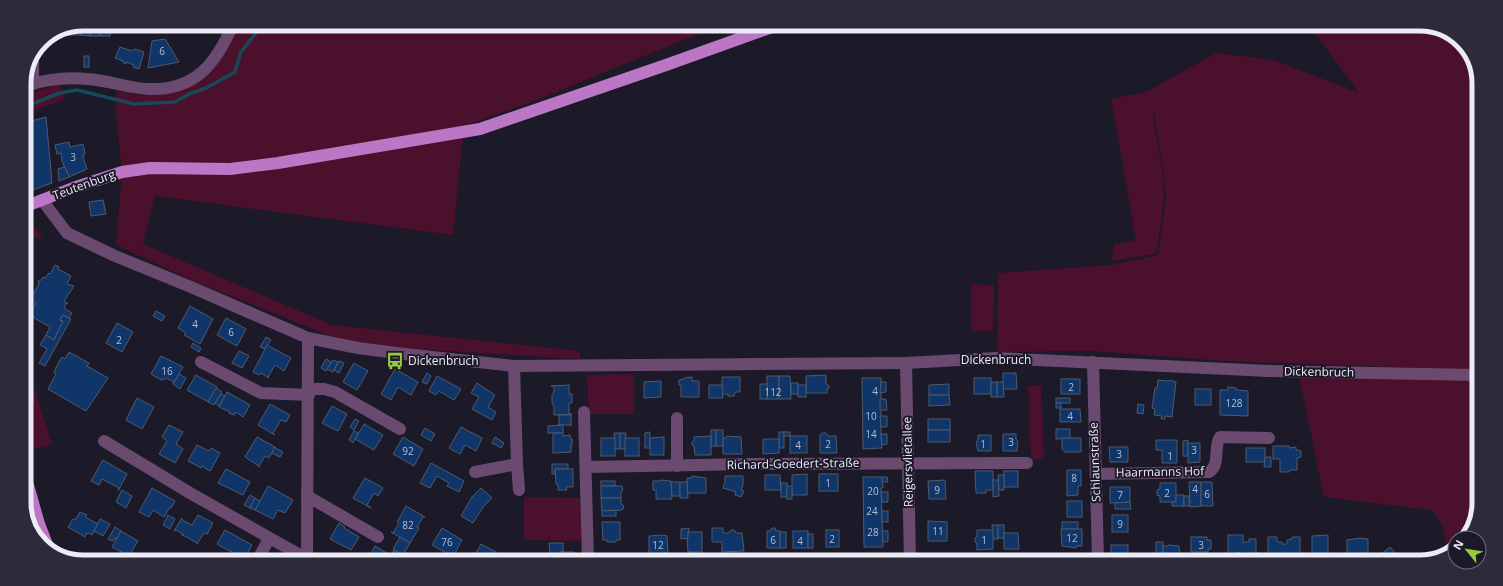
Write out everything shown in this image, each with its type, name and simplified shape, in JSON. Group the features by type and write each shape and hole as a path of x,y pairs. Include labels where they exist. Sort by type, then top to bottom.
{"main road":[{"name":"Teutenburg","path":"31,204 122,172 150,168 230,169 278,163 480,129 761,31"},
{"path":"31,496 44,537"}],"street":[{"path":"31,84 55,80 87,78 147,89 174,87 194,79 207,68 221,51 230,31"},
{"name":"Dickenbruch","path":"42,200 67,233 115,256 308,338 373,350 514,366 906,363 996,358 1269,371 1472,375"},
{"path":"307,555 309,392 308,338"},
{"path":"201,362 261,393 309,392 324,389 335,392 400,429"},
{"name":"Schlaunstraße","path":"1093,362 1098,555"},
{"name":"Reigersvlietallee","path":"906,363 910,555"},
{"path":"514,366 519,490"},
{"path":"584,412 588,555"},
{"path":"677,466 678,418"},
{"name":"Haarmanns Hof","path":"1096,474 1209,472 1215,465 1218,441 1220,437 1268,438"},
{"path":"104,441 190,494 299,555"},
{"name":"Richard-Goedert-Straße","path":"586,467 1027,463"},
{"path":"475,472 517,464"},
{"path":"307,496 378,537"},
{"path":"260,555 269,539"}],"shaded area":[{"path":"234,31 706,31 542,98 464,126 453,235 155,196 143,244 332,325 580,351 580,359 397,348 362,343 330,336 189,279 116,245 122,172 115,104 117,90 153,95 170,92 188,86 204,78 210,73 226,50"},
{"path":"1313,31 1426,31 1446,38 1457,46 1465,57 1472,80 1472,370 1225,361 1089,351 997,352 998,273 1111,265 1155,256 1158,254 1166,199 1164,175 1154,112 1153,117 1163,175 1164,199 1157,250 1154,254 1111,261 1114,244 1136,240 1111,99 1148,91 1216,53 1274,60 1359,93"},
{"path":"59,84 66,99 31,112 31,93"},
{"path":"31,223 43,238 31,238"},
{"path":"971,284 994,285 993,331 971,331"},
{"path":"1298,371 1472,380 1472,509 1464,530 1447,530 1446,548 1445,548 1444,535 1439,519 1430,510 1324,497"},
{"path":"634,374 634,414 589,414 587,375"},
{"path":"31,379 52,444 31,450"},
{"path":"1028,386 1041,386 1044,459 1031,460"},
{"path":"524,497 580,498 582,541 524,540"}],"building":[{"path":"81,31 90,31 90,36 81,35"},
{"path":"81,31 81,35 71,35 71,33"},
{"path":"90,31 100,31 100,36 90,36"},
{"path":"100,31 110,31 110,36 100,36"},
{"path":"165,39 179,62 148,68 152,41"},
{"path":"120,47 132,51 134,49 144,52 139,69 133,67 134,65 126,62 126,64 115,58"},
{"path":"84,56 89,56 89,67 84,67"},
{"path":"46,117 52,183 31,190 31,121"},
{"path":"69,142 70,147 83,144 85,154 83,154 87,169 69,177 62,161 61,153 57,154 55,145"},
{"path":"65,167 69,177 59,181 58,169"},
{"path":"103,200 106,214 91,216 89,202"},
{"path":"55,265 59,267 58,269 71,276 67,284 74,286 64,301 68,304 66,303 64,308 72,313 69,318 63,315 60,320 63,321 54,340 46,335 50,327 31,316 31,312 36,303 31,300 31,298 39,284 38,281 40,281 43,277 45,278 49,273 50,274"},
{"path":"190,306 213,319 200,344 184,335 186,333 178,328"},
{"path":"156,311 165,316 162,321 153,316"},
{"path":"63,315 71,319 45,366 39,363 47,349 40,345 46,335 54,340 63,321 60,320"},
{"path":"226,318 246,329 237,346 217,335"},
{"path":"117,323 133,332 122,352 106,343"},
{"path":"266,337 271,340 265,349 260,347"},
{"path":"193,343 201,348 199,352 191,347"},
{"path":"267,345 291,358 284,371 275,365 268,377 269,378 261,373 259,375 253,372"},
{"path":"239,351 249,356 242,368 232,363"},
{"path":"69,352 89,363 87,366 108,378 86,411 48,389 56,374 54,372 59,362 62,357 65,359"},
{"path":"161,356 183,367 173,384 174,382 166,378 161,380 151,374"},
{"path":"326,359 331,362 326,371 321,368"},
{"path":"333,360 338,362 333,372 327,369"},
{"path":"339,361 344,363 339,373 334,370"},
{"path":"354,363 368,371 357,390 343,382"},
{"path":"395,369 418,382 411,395 398,387 391,400 381,394"},
{"path":"427,373 431,376 427,384 422,382"},
{"path":"1003,373 1016,373 1017,389 1003,389"},
{"path":"179,374 186,378 180,389 173,384"},
{"path":"196,375 217,387 208,402 187,390"},
{"path":"826,375 826,384 829,386 827,393 806,393 806,376"},
{"path":"437,376 461,389 454,400 439,391 436,395 429,391"},
{"path":"767,376 779,376 779,399 767,399"},
{"path":"779,376 790,376 791,399 779,399"},
{"path":"692,377 692,381 699,381 699,397 681,397 681,385 679,385 679,380"},
{"path":"722,377 740,377 740,392 735,392 734,396 722,394"},
{"path":"862,378 881,378 882,448 863,449"},
{"path":"974,378 991,378 991,394 974,394"},
{"path":"1061,379 1080,379 1080,394 1061,394"},
{"path":"1158,380 1169,380 1176,382 1172,417 1165,416 1165,419 1161,419 1162,416 1154,415 1155,409 1152,408 1155,388 1157,388"},
{"path":"661,381 661,397 644,398 644,382"},
{"path":"881,382 886,382 886,392 880,393"},
{"path":"991,382 997,382 997,397 991,397"},
{"path":"997,382 1003,382 1004,397 997,397"},
{"path":"477,383 495,395 488,407 496,412 492,420 472,409 479,397 471,393"},
{"path":"791,383 798,383 798,394 791,394"},
{"path":"760,384 767,384 767,399 760,399"},
{"path":"949,384 949,395 929,395 929,385"},
{"path":"569,385 569,394 572,394 572,403 569,403 569,414 572,414 554,415 552,395 554,392 554,386 551,386"},
{"path":"709,385 722,385 723,398 709,398"},
{"path":"798,385 806,385 806,397 798,397"},
{"path":"1228,387 1236,388 1236,390 1248,391 1248,416 1220,415 1220,390 1228,390"},
{"path":"216,388 222,392 214,405 208,402"},
{"path":"1195,389 1211,389 1211,405 1195,405"},
{"path":"227,392 250,405 243,417 236,412 234,415 219,407"},
{"path":"221,394 225,396 219,406 215,403"},
{"path":"929,395 949,395 950,405 929,406"},
{"path":"137,398 154,407 142,429 126,420"},
{"path":"1056,398 1070,398 1070,403 1056,403"},
{"path":"880,399 886,399 887,410 880,410"},
{"path":"1056,403 1061,403 1061,408 1056,408"},
{"path":"270,404 290,415 286,422 281,420 273,433 275,435 258,425"},
{"path":"1138,404 1144,405 1143,414 1137,413"},
{"path":"332,406 347,414 338,431 322,423"},
{"path":"1060,409 1080,409 1081,422 1060,422"},
{"path":"559,415 571,415 571,425 559,425"},
{"path":"880,416 887,416 887,427 881,427"},
{"path":"355,419 359,421 354,430 350,427"},
{"path":"928,419 950,419 950,430 928,430"},
{"path":"364,424 383,435 374,450 355,439"},
{"path":"169,425 183,432 176,444 183,449 175,463 159,454 167,441 162,437"},
{"path":"563,425 563,433 548,433 548,426"},
{"path":"461,427 482,438 476,451 465,445 460,454 449,448"},
{"path":"425,428 435,434 431,441 421,435"},
{"path":"1056,429 1070,429 1070,438 1056,439"},
{"path":"711,430 716,430 716,446 711,446"},
{"path":"716,430 723,430 723,446 716,446"},
{"path":"928,430 950,430 950,442 928,442"},
{"path":"354,431 358,433 353,443 349,440"},
{"path":"650,432 650,448 645,448 645,433"},
{"path":"779,432 784,432 784,448 779,448"},
{"path":"784,432 790,432 790,436 784,436"},
{"path":"553,433 563,433 563,436 570,435 572,439 571,452 553,453"},
{"path":"614,433 620,433 620,449 615,449"},
{"path":"620,433 626,433 625,449 620,449"},
{"path":"822,433 826,433 828,436 836,436 837,453 820,453 820,435"},
{"path":"881,434 887,434 887,444 882,445"},
{"path":"1003,434 1016,434 1016,439 1018,441 1017,451 1003,451"},
{"path":"978,435 991,435 991,451 978,451 976,442 978,440"},
{"path":"711,436 711,455 695,455 694,446 692,445 694,437"},
{"path":"727,436 741,437 742,454 723,454 723,438 726,438"},
{"path":"790,436 807,436 807,453 790,453"},
{"path":"257,437 275,447 269,458 265,456 259,466 260,467 245,457"},
{"path":"403,437 423,449 414,466 393,454"},
{"path":"495,437 504,443 501,448 492,443"},
{"path":"664,437 664,455 650,455 650,438"},
{"path":"601,438 615,438 615,456 601,456"},
{"path":"625,438 639,438 639,456 625,456"},
{"path":"1062,438 1081,438 1081,452 1065,452 1062,449"},
{"path":"763,439 779,439 779,453 763,454"},
{"path":"1156,440 1177,440 1177,463 1162,463 1162,450 1156,450"},
{"path":"1188,440 1188,456 1183,456 1183,441"},
{"path":"1188,443 1200,443 1200,462 1188,463"},
{"path":"197,445 209,451 211,448 220,453 210,471 202,466 201,468 188,461"},
{"path":"1273,446 1289,446 1289,448 1296,447 1296,450 1301,451 1301,457 1297,458 1297,470 1280,472 1280,459 1273,459"},
{"path":"274,447 283,452 280,457 272,453"},
{"path":"1109,447 1128,447 1128,462 1110,462"},
{"path":"1246,448 1265,448 1265,462 1246,462"},
{"path":"1265,457 1271,457 1271,467 1264,467"},
{"path":"103,460 127,474 118,491 119,488 102,479 99,485 91,481"},
{"path":"431,463 464,481 459,492 447,486 449,483 437,476 430,488 420,483"},
{"path":"552,464 568,464 568,469 555,469 555,474 552,474"},
{"path":"226,469 250,482 243,495 218,483"},
{"path":"555,469 573,469 573,487 566,487 567,490 558,490"},
{"path":"1067,470 1081,470 1081,486 1078,486 1078,495 1067,496"},
{"path":"975,471 993,471 993,490 986,490 986,493 976,493"},
{"path":"1004,471 1018,471 1018,487 1004,487"},
{"path":"807,474 807,495 792,495 792,475"},
{"path":"819,474 838,474 838,491 819,491"},
{"path":"765,475 780,475 781,490 765,490"},
{"path":"998,475 1004,475 1004,490 999,490"},
{"path":"692,476 706,478 706,493 687,493 687,478 692,478"},
{"path":"725,476 743,476 743,485 741,490 744,491 741,497 735,495 736,492 723,488"},
{"path":"863,477 882,477 883,547 864,547"},
{"path":"882,477 887,477 888,482 882,482"},
{"path":"365,478 383,488 378,496 374,493 367,505 371,508 353,498"},
{"path":"945,480 946,499 929,499 928,481"},
{"path":"993,480 998,480 999,496 993,497"},
{"path":"601,481 615,481 615,486 601,486"},
{"path":"653,481 671,481 672,499 656,499 656,490 653,490"},
{"path":"671,482 680,482 680,496 672,496"},
{"path":"680,482 687,482 688,498 680,498"},
{"path":"1189,482 1201,482 1201,506 1190,507"},
{"path":"1201,482 1212,482 1213,506 1201,506"},
{"path":"781,483 787,483 787,497 781,497"},
{"path":"1160,483 1176,483 1176,502 1160,502 1160,496 1157,495 1157,490 1160,489"},
{"path":"268,486 293,500 285,513 278,510 273,519 255,510"},
{"path":"601,486 622,486 623,490 621,492 621,498 601,498"},
{"path":"787,486 792,486 792,499 787,499"},
{"path":"1110,487 1130,487 1130,502 1110,503"},
{"path":"152,488 175,501 164,517 153,510 149,517 139,512"},
{"path":"481,488 492,498 483,507 473,523 461,516 472,497"},
{"path":"122,490 132,496 126,508 116,502"},
{"path":"881,492 888,492 888,502 882,502"},
{"path":"250,495 255,498 250,508 244,505"},
{"path":"1176,495 1184,495 1184,506 1172,506 1172,502 1176,502"},
{"path":"1184,496 1189,496 1189,506 1184,506"},
{"path":"255,498 260,501 255,510 250,508"},
{"path":"601,498 621,498 621,504 624,508 622,510 602,511"},
{"path":"1067,501 1082,501 1082,517 1067,517"},
{"path":"1130,502 1131,509 1115,509 1115,503"},
{"path":"406,506 425,517 423,517 417,527 419,528 410,543 391,532 393,533 399,523 397,522"},
{"path":"616,510 616,516 602,516 602,511"},
{"path":"882,511 888,511 888,522 882,522"},
{"path":"80,512 87,515 85,517 98,524 92,535 89,533 86,534 85,537 68,527"},
{"path":"168,515 175,519 170,529 163,525"},
{"path":"198,515 213,523 207,534 204,533 197,544 183,535 182,536 183,534 176,530 174,531 182,518 182,520 192,525"},
{"path":"1112,515 1128,515 1128,532 1112,532"},
{"path":"100,519 110,524 103,536 94,531"},
{"path":"928,521 947,522 947,541 928,541"},
{"path":"602,522 620,522 620,540 616,540 616,542 607,542 607,540 603,540"},
{"path":"1062,522 1078,522 1078,529 1062,529"},
{"path":"339,523 345,527 344,528 359,537 351,550 330,539"},
{"path":"992,525 998,525 998,539 993,539"},
{"path":"998,525 1004,525 1004,538 998,538"},
{"path":"115,527 121,531 117,539 115,538 113,541 108,539"},
{"path":"442,528 462,540 454,555 450,555 432,545"},
{"path":"689,528 688,538 681,539 681,529"},
{"path":"712,528 723,528 723,533 729,533 731,530 734,530 736,533 742,533 744,551 722,552 722,542 712,542"},
{"path":"772,528 775,528 776,531 780,531 780,548 767,548 767,531 770,531"},
{"path":"1061,529 1082,529 1082,546 1076,546 1076,548 1062,546"},
{"path":"225,530 252,545 246,555 237,555 217,544"},
{"path":"826,530 839,530 839,547 826,547"},
{"path":"977,530 993,530 993,549 977,550 975,538 977,537"},
{"path":"121,531 138,541 130,555 112,547"},
{"path":"793,531 808,531 808,548 793,548"},
{"path":"882,531 888,531 888,542 883,542"},
{"path":"688,532 702,532 702,552 688,552"},
{"path":"780,532 786,532 786,548 780,548"},
{"path":"1004,533 1018,533 1019,549 1004,549"},
{"path":"808,534 813,534 813,548 808,548"},
{"path":"1228,535 1243,535 1243,542 1249,542 1249,539 1256,539 1256,554 1240,554 1237,552 1238,554 1228,554"},
{"path":"1328,535 1328,555 1312,555 1312,536"},
{"path":"649,536 667,536 668,553 649,554"},
{"path":"400,537 410,543 403,555 393,549"},
{"path":"1191,537 1207,537 1207,540 1211,540 1211,549 1208,549 1208,552 1191,552"},
{"path":"1268,537 1277,537 1277,542 1287,544 1287,540 1292,539 1292,537 1300,537 1300,555 1268,555"},
{"path":"1360,538 1368,539 1368,553 1366,553 1366,555 1347,555 1347,540"},
{"path":"1156,542 1163,542 1163,555 1156,555"},
{"path":"549,543 563,543 563,552 560,552 560,555 550,555"},
{"path":"481,544 496,552 494,555 475,555"},
{"path":"1111,545 1128,545 1128,555 1111,555"},
{"path":"375,546 390,555 370,555"},
{"path":"1163,546 1179,546 1180,555 1163,555"},
{"path":"1390,547 1397,555 1380,555"},
{"path":"394,550 403,555 392,555"},
{"path":"560,552 574,552 574,555 560,555"},
{"path":"1261,553 1261,555 1245,555"}],"waterway":[{"path":"31,104 60,93 77,90 134,104 175,102 189,94 206,88 235,72 241,52 258,31"}],"place":[{"name":"Dickenbruch","path":"395,361"}]}
